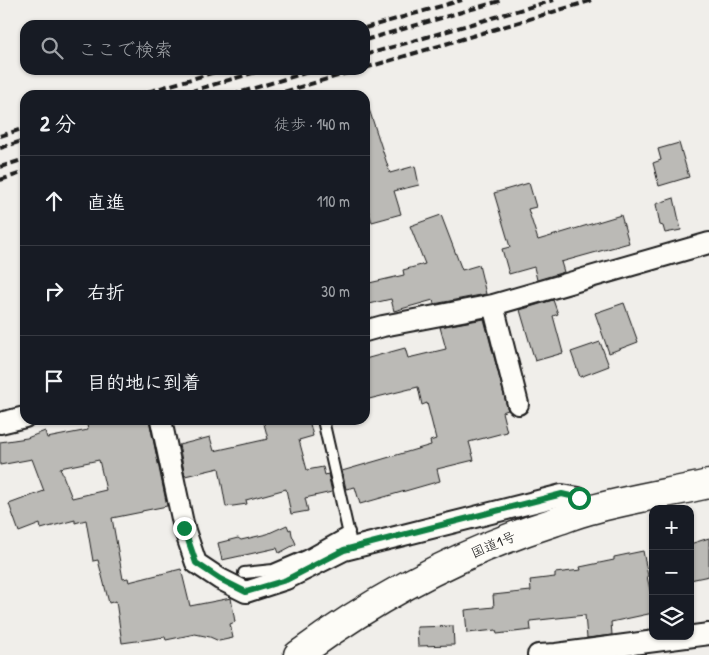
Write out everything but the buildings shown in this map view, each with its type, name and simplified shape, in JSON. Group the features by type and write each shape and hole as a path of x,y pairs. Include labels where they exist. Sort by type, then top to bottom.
{"highway":[{"name":"国道1号","path":"298,655 328,633 409,584 465,556 518,534 590,510 709,484"}],"street":[{"path":"370,330 493,305 709,243"},
{"path":"493,305 518,404"},
{"path":"0,423 20,418"},
{"path":"162,425 184,528 196,563 220,579 246,592 286,580 344,550 351,540 562,494 579,498 590,510"},
{"path":"538,655 709,634"}],"lane":[{"path":"244,572 273,570 351,540 324,425"}],"railway":[{"path":"370,27 462,0"},
{"path":"370,39 503,0"},
{"path":"370,54 554,0"},
{"path":"370,67 593,0"},
{"path":"154,90 205,75"},
{"path":"195,90 246,75"},
{"path":"248,90 298,75"},
{"path":"290,90 341,75"},
{"path":"0,136 20,130"},
{"path":"0,148 20,142"},
{"path":"0,167 20,161"},
{"path":"0,180 20,174"}],"route":[{"path":"184,528 196,563 220,579 246,592 286,580 344,550 562,494 579,498"}]}
